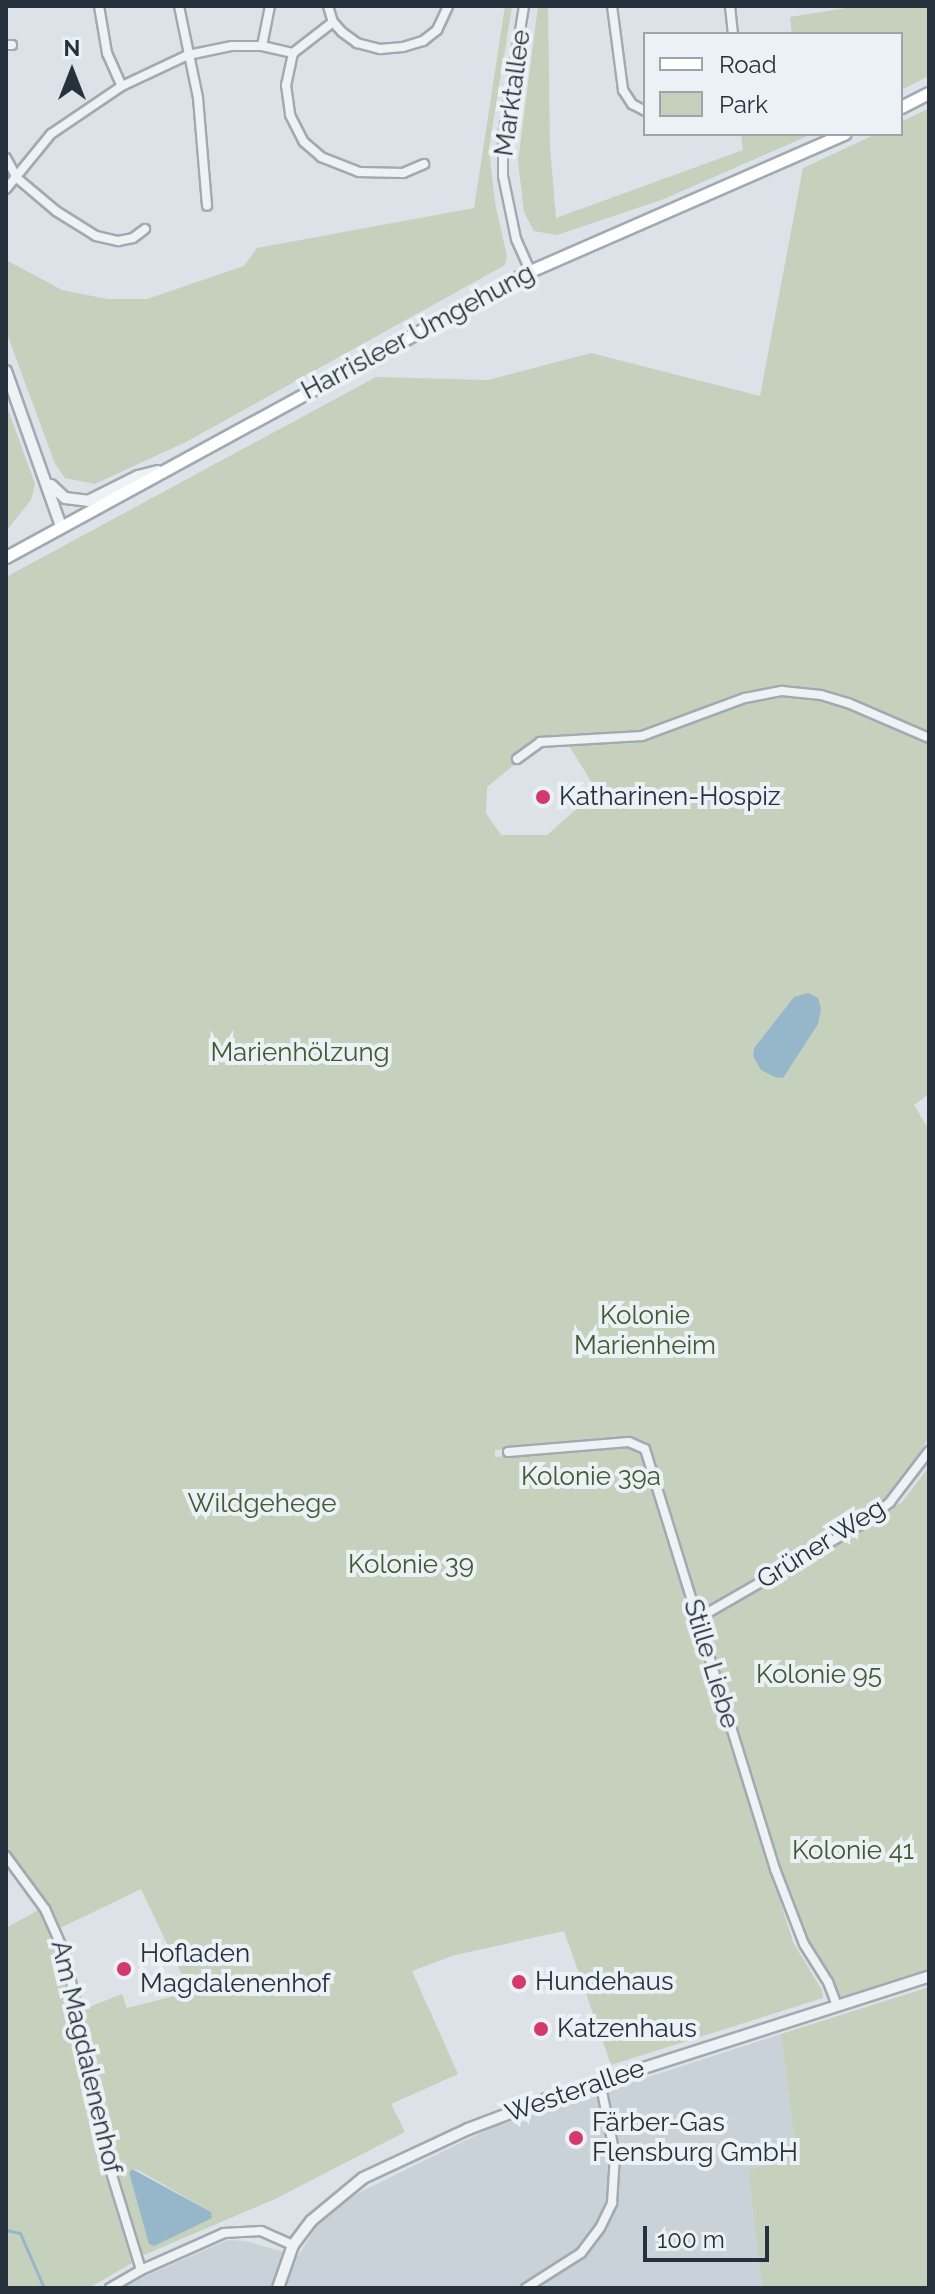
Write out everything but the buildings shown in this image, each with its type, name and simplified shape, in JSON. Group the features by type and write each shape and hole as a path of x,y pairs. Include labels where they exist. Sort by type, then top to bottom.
{"main road":[{"path":"903,106 929,93"},
{"name":"Harrisleer Umgehung","path":"6,557 530,271 839,136"}],"street":[{"path":"99,6 107,53 122,86"},
{"path":"179,6 198,98 207,206"},
{"path":"262,46 270,6"},
{"path":"328,6 333,22 357,43 380,49 423,41 437,30 448,6"},
{"name":"Marktallee","path":"524,6 503,136 503,176 513,230 530,271"},
{"path":"612,6 623,90 632,104 643,110"},
{"path":"730,6 733,32"},
{"path":"333,22 293,53 286,85 290,115 304,142 321,157 359,172 403,173 424,164"},
{"path":"6,189 51,134 122,86 188,55 232,46 262,46 293,53"},
{"path":"6,158 17,178 56,211 96,236 118,241 133,238 145,229"},
{"path":"6,371 61,526"},
{"path":"45,477 65,498 88,501 138,476 163,469"},
{"path":"517,759 540,742 642,736 745,698 782,691 821,695 848,703 929,738"},
{"name":"Stille Liebe","path":"508,1452 629,1442 645,1449 775,1869 804,1944 828,1982 837,2005"},
{"name":"Grüner Weg","path":"697,1619 860,1525 890,1502 929,1451"},
{"name":"Am Magdalenenhof","path":"6,1856 45,1909 66,1956 106,2156 141,2270"},
{"name":"Westerallee","path":"278,2288 293,2245 330,2201 363,2178 468,2129 600,2082 929,1976"},
{"path":"526,2288 581,2253 600,2228 612,2203 615,2155 600,2082"},
{"path":"110,2288 141,2270 239,2230 261,2231 293,2245"}],"shaded area":[{"path":"781,2034 796,2156 748,2170 762,2288 118,2288 228,2240 245,2241 298,2256 320,2221 344,2200 491,2128"}],"green space":[{"path":"505,6 512,7 489,148 495,203 507,256 505,265 186,442 95,484 65,478 55,464 6,331 6,260 62,290 107,299 147,299 244,266 257,248 474,208"},
{"path":"538,6 548,6 550,147 556,218 743,150 741,136 807,136 664,199 557,235 534,231 524,212 518,161"},
{"path":"859,6 929,6 929,76 903,89 903,32 792,32 790,17"},
{"name":"Marienhölzung","path":"929,108 929,1094 914,1105 929,1130 929,1437 888,1496 853,1521 706,1607 698,1605 648,1448 643,1442 632,1438 495,1450 495,1457 630,1445 641,1451 793,1942 822,1990 823,1998 611,2065 564,1931 455,1955 412,1971 458,2074 391,2104 405,2132 275,2199 144,2255 140,2252 112,2158 81,2010 122,1994 127,2008 190,1992 141,1889 50,1933 61,1959 85,2061 97,2149 132,2263 89,2288 6,2288 6,1928 47,1905 6,1847 6,577 376,377 488,380 591,353 760,396 803,168 872,136 903,136 903,121","holes":["568,744 597,791 547,835 501,835 486,813 487,787 537,746","794,997 818,1024 753,1056 754,1048","132,2169 138,2170 211,2212 149,2243 129,2173"]},
{"path":"6,404 35,484 31,500 6,531"},
{"path":"929,1467 929,1970 839,2002 805,1941 777,1865 708,1629 711,1617 857,1534 902,1502"},
{"path":"929,1987 929,2288 762,2288 748,2170 796,2156 781,2034"}],"water":[{"path":"808,993 818,998 821,1009 818,1024 783,1078 775,1077 761,1070 753,1056 754,1048 794,997"},
{"path":"132,2169 211,2212 212,2218 154,2246 149,2244 129,2173"}],"waterway":[{"path":"6,2230 20,2233 44,2288"}],"place":[{"name":"Katharinen-Hospiz","path":"543,797"},
{"name":"Hofladen Magdalenenhof","path":"124,1969"},
{"name":"Hundehaus","path":"519,1982"},
{"name":"Katzenhaus","path":"541,2029"},
{"name":"Färber-Gas Flensburg GmbH","path":"576,2138"}],"park label":[{"name":"Kolonie Marienheim","path":"645,1331"},
{"name":"Kolonie 39a","path":"591,1477"},
{"name":"Wildgehege","path":"262,1504"},
{"name":"Kolonie 39","path":"411,1565"},
{"name":"Kolonie 95","path":"819,1675"},
{"name":"Kolonie 41","path":"853,1851"}]}
